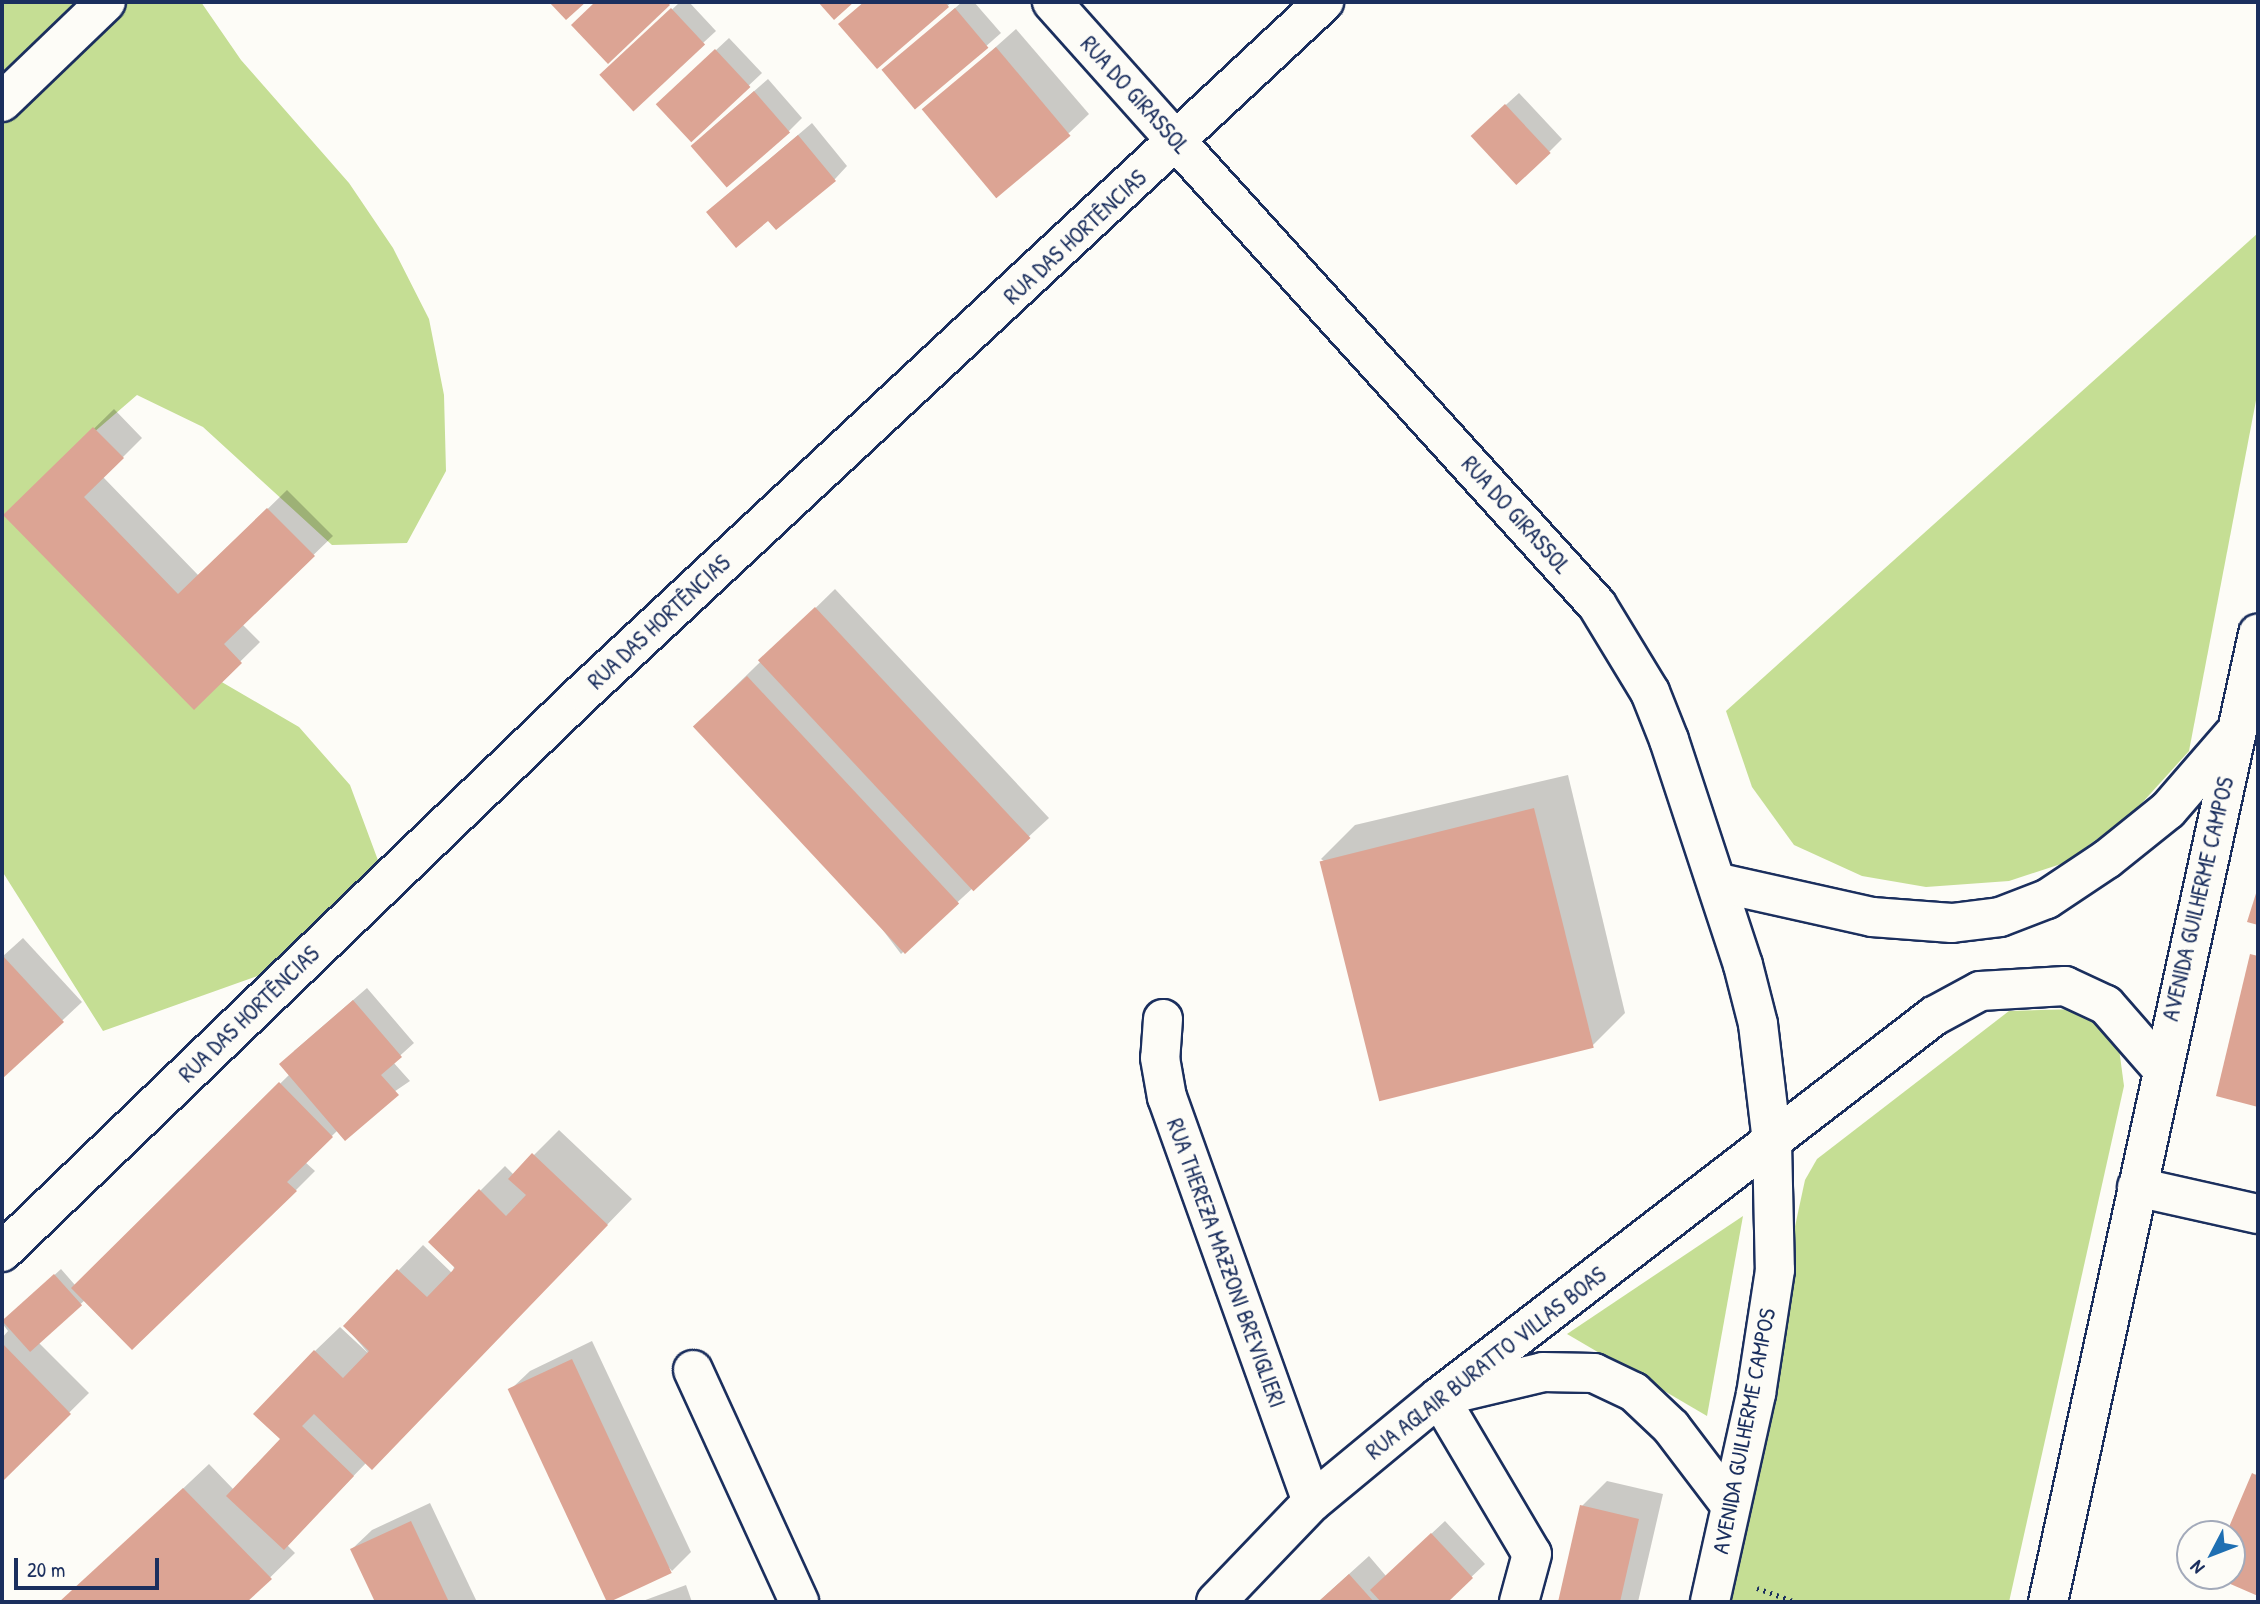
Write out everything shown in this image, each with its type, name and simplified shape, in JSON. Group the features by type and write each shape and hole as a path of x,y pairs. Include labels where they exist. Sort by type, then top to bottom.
{"main road":[{"path":"2,102 106,2"},
{"name":"RUA DO GIRASSOL","path":"1052,2 1605,616 1650,692 1720,883 1758,1024 1772,1142"},
{"name":"RUA DAS HORTÊNCIAS","path":"2,1252 584,692 1177,142 1324,2"},
{"name":"AVENIDA GUILHERME CAMPOS","path":"2048,1602 2160,1067 2258,634"},
{"name":"AVENIDA GUILHERME CAMPOS","path":"1720,883 1872,917 1952,923 2000,917 2047,899 2107,859 2168,810 2236,731"},
{"name":"AVENIDA GUILHERME CAMPOS","path":"1710,1602 1728,1502 1756,1394 1775,1270 1772,1142 1934,1016 1980,991 2065,986 2106,1005 2160,1067"},
{"name":"RUA THEREZA MAZZONI BREVIGLIERI","path":"1163,1019 1160,1058 1167,1097 1312,1502"},
{"name":"RUA AGLAIR BURATTO VILLAS BOAS","path":"1216,1602 1312,1502 1439,1396 1772,1142"},
{"path":"2137,1187 2246,1211"},
{"path":"693,1370 799,1602"},
{"path":"1519,1602 1532,1554 1524,1535 1439,1396 1543,1372 1594,1373 1634,1392 1671,1427 1728,1502"}],"green space":[{"path":"2,2 201,2 241,60 349,183 393,248 429,319 444,395 446,471 407,543 332,545 203,427 137,395 78,446 60,527 220,681 299,727 350,785 379,863 269,972 103,1031 2,871"},
{"path":"2258,233 2258,390 2189,751 2132,814 2064,863 2009,881 1926,887 1862,876 1794,845 1752,787 1726,711"},
{"path":"2080,1009 2118,1041 2124,1086 2009,1602 1714,1602 1805,1180 1817,1159 2009,1011"},
{"path":"1743,1216 1707,1416 1567,1334"}],"building":[{"path":"549,2 586,2 566,20"},
{"path":"595,2 667,2 670,5 608,64 571,25"},
{"path":"818,2 854,2 834,20"},
{"path":"864,2 945,2 949,7 877,69 838,24"},
{"path":"671,8 705,45 633,111 599,75"},
{"path":"955,8 988,48 915,110 881,70"},
{"path":"996,47 1071,136 996,198 922,109"},
{"path":"715,49 750,87 691,142 656,104"},
{"path":"754,91 790,133 727,188 691,146"},
{"path":"1505,104 1551,153 1516,185 1471,136"},
{"path":"798,135 836,181 776,230 768,221 736,248 706,212"},
{"path":"93,427 124,458 84,497 178,594 267,508 315,556 224,644 242,663 194,710 3,515"},
{"path":"815,607 1031,838 973,891 758,660"},
{"path":"747,676 959,903 905,954 693,726"},
{"path":"1534,808 1594,1048 1379,1101 1320,861"},
{"path":"2258,887 2258,925 2247,922"},
{"path":"2250,954 2258,956 2258,1107 2216,1096"},
{"path":"2,957 64,1022 2,1079"},
{"path":"353,1000 402,1057 381,1075 399,1095 345,1141 279,1064"},
{"path":"279,1082 333,1137 287,1182 297,1191 132,1350 71,1288"},
{"path":"532,1153 608,1225 372,1470 314,1414 302,1426 354,1476 284,1550 226,1496 280,1439 253,1414 314,1350 343,1378 369,1351 343,1326 397,1269 427,1297 455,1268 428,1242 479,1189 506,1216 526,1195 508,1179"},
{"path":"54,1274 82,1305 30,1352 2,1321"},
{"path":"2,1343 71,1414 2,1482"},
{"path":"572,1359 672,1573 607,1602 508,1389"},
{"path":"2252,1473 2258,1476 2258,1596 2244,1590 2246,1520 2232,1520"},
{"path":"183,1488 272,1579 247,1602 59,1602"},
{"path":"1580,1505 1639,1519 1620,1602 1558,1602"},
{"path":"411,1521 449,1602 375,1602 350,1549"},
{"path":"1431,1533 1473,1578 1448,1602 1381,1602 1370,1590"},
{"path":"1349,1574 1374,1602 1318,1602"}]}
